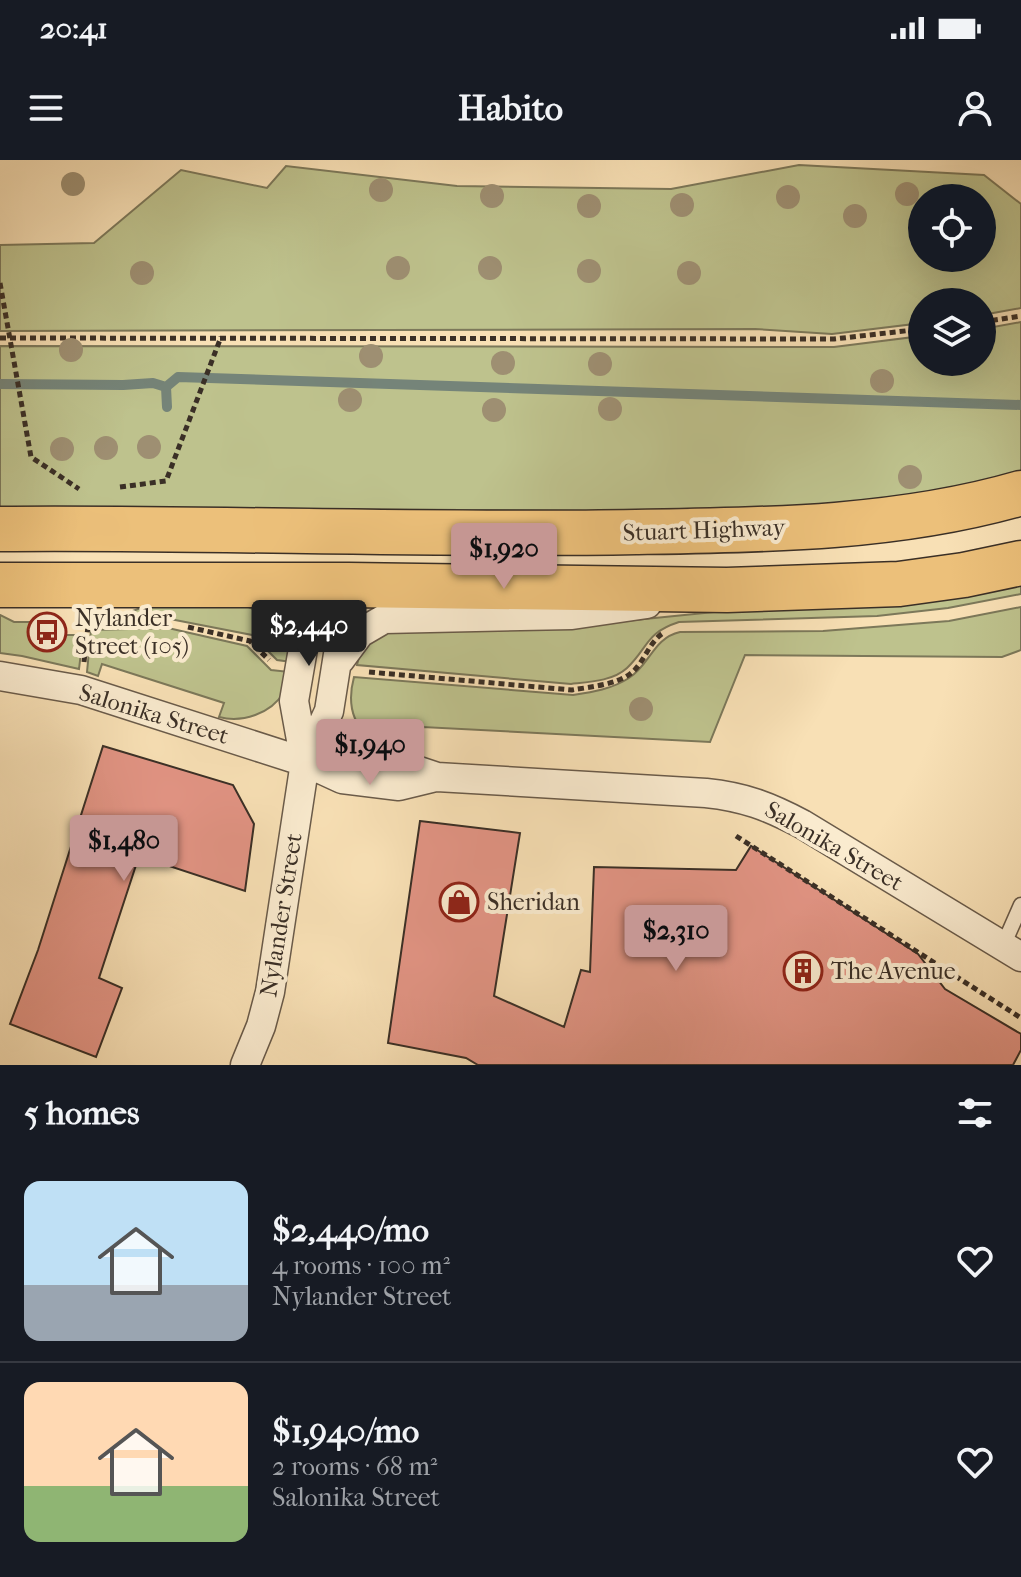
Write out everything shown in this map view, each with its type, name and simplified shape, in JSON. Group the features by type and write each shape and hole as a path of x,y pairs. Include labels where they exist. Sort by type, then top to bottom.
{"highway":[{"name":"Stuart Highway","path":"0,529 532,534 747,530 820,526 940,512 1021,493"},
{"name":"Nylander Street","path":"332,585 338,531"},
{"path":"0,585 727,590 899,584 1021,563"}],"street":[{"name":"Nylander Street","path":"305,762 294,701 302,667 332,585"},
{"name":"Nylander Street","path":"245,1065 261,1026 270,992 305,762 325,723 336,669 332,585"},
{"path":"336,669 360,633 384,619 572,615 727,590"},
{"name":"Salonika Street","path":"0,676 81,690 305,762 342,756 398,764 437,777 706,793 748,799 802,824 1012,952"}],"lane":[{"path":"1012,952 1021,905"}],"path":[{"path":"0,283 31,457 85,492"},
{"path":"996,320 1021,316"},
{"path":"0,338 834,339 908,331"},
{"path":"112,488 166,481 221,337"},
{"path":"81,690 88,626 102,626"},
{"path":"183,626 250,641 275,665 302,667"},
{"path":"336,669 572,690 604,684 630,674 656,638 669,630"},
{"path":"736,836 1021,1018"}],"green space":[{"path":"799,165 984,175 995,184 908,184 908,272 996,272 996,184 1021,204 1021,308 996,312 996,288 908,288 908,325 832,334 755,329 0,331 0,245 94,243 181,170 267,188 286,166 457,186 671,189"},
{"path":"1021,322 1021,475 935,494 741,512 0,507 0,346 834,347 908,338 908,376 996,376 996,326"},
{"path":"1021,581 1021,594 948,608 877,616 679,622 653,636 621,672 608,678 571,684 357,665 361,651 368,642 391,627 605,623"},
{"path":"240,604 260,613 275,625 285,641 292,662 277,660 252,635 170,619 92,622 93,618 119,616 149,605"},
{"path":"1021,607 1021,650 1002,657 745,655 710,742 423,727 422,760 377,743 357,723 352,710 354,677 573,695 623,682 636,673 664,640 680,632 823,631 949,621"},
{"path":"0,615 14,622 30,622 34,642 63,641 63,635 74,635 82,644 79,669 0,653"},
{"path":"168,628 247,646 271,670 290,672 284,692 264,711 246,718 228,719 219,717 224,703 102,664 98,676 87,672 91,630"}],"building":[{"path":"103,746 233,785 254,824 245,891 139,856 99,978 122,988 96,1057 10,1024 38,950"},
{"path":"420,821 520,833 494,996 564,1027 581,970 590,972 594,867 736,870 751,846 918,954 945,989 1021,1034 1021,1050 1013,1065 478,1065 466,1058 388,1043"}],"waterway":[{"path":"166,387 178,377 1021,405"},
{"path":"0,384 153,383 166,387 167,407"}],"place":[{"name":"Nylander Street (105)","path":"47,632"},
{"name":"Sheridan","path":"459,902"},
{"name":"The Avenue","path":"803,971"}]}
